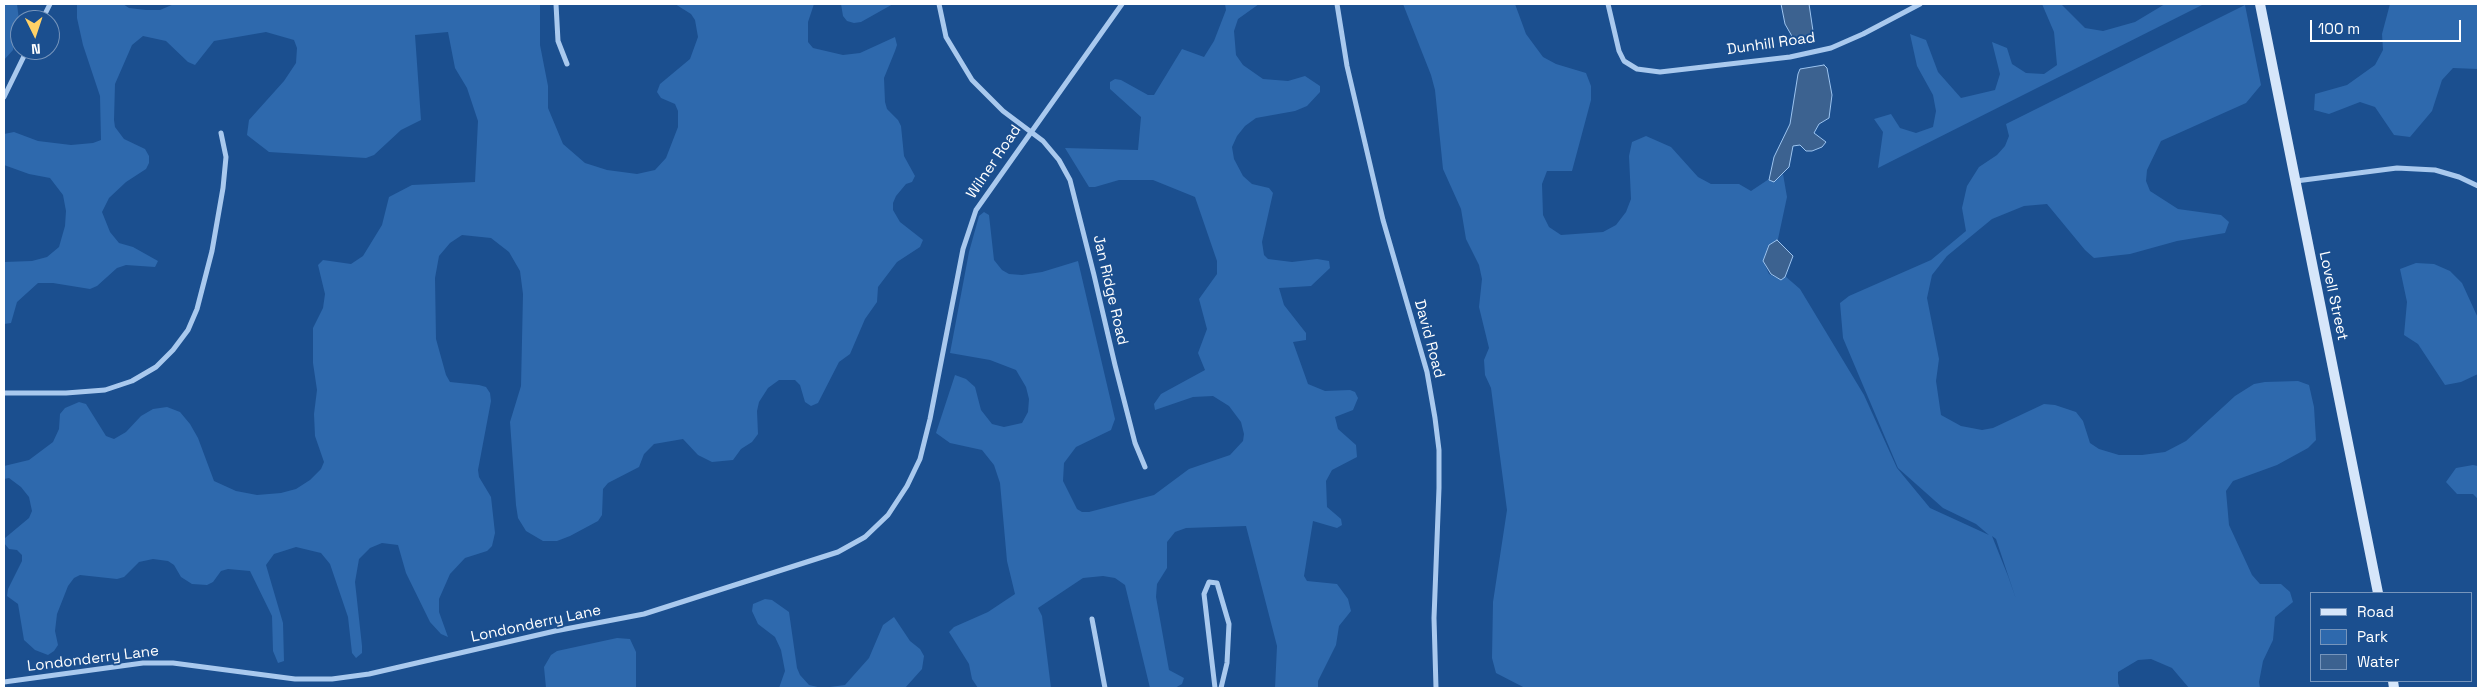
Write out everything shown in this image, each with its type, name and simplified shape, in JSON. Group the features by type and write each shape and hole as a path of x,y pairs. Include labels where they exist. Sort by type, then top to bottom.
{"street":[{"path":"556,4 558,41 567,64"},
{"name":"Jan Ridge Road","path":"939,4 946,37 972,80 1003,111 1043,141 1059,160 1070,180 1119,382 1135,443 1144,467"},
{"name":"Wilner Road","path":"941,359 963,249 976,210 1030,131 1122,4"},
{"name":"David Road","path":"1337,4 1347,66 1383,220 1427,372 1435,418 1439,450 1434,618 1436,688"},
{"name":"Dunhill Road","path":"1608,4 1624,61 1637,69 1660,72 1790,57 1831,48 1920,4"},
{"name":"Lovell Street","path":"2260,4 2378,592"},
{"path":"4,97 22,60"},
{"path":"4,393 66,394 105,390 132,381 156,367 173,350 188,330 197,309 212,251 223,188 226,157 221,133"},
{"path":"2296,181 2397,168 2435,170 2459,176 2478,186"},
{"name":"Londonderry Lane","path":"4,682 143,663 173,663 295,679 332,679 369,674 555,631 644,614 838,552 865,537 888,515 907,486 920,459 941,359"},
{"path":"1215,688 1204,594 1209,582 1217,583 1229,624 1228,664 1221,688"},
{"path":"1092,619 1105,688"}],"green space":[{"path":"4,4 17,4 18,10 10,10 10,53 4,60"},
{"path":"77,4 123,4 129,8 160,10 174,4 540,4 540,45 548,86 548,108 563,144 585,163 607,170 637,174 655,170 666,158 678,127 678,111 675,104 661,98 657,92 660,84 690,59 698,37 695,20 691,14 675,4 814,4 808,22 808,42 813,48 843,55 860,53 895,37 897,45 884,78 885,102 887,109 901,126 904,156 915,176 912,182 906,184 896,196 893,210 900,222 923,240 920,247 897,262 878,287 877,302 865,319 850,354 839,362 818,403 811,406 805,402 800,385 795,380 779,380 768,388 759,402 757,411 758,434 752,442 741,449 733,460 712,462 698,455 683,439 654,444 644,454 639,467 608,483 603,489 602,515 598,521 557,541 543,541 526,531 518,518 516,505 510,422 521,386 523,294 520,271 509,252 491,238 462,235 450,243 439,256 435,278 436,339 446,375 450,382 479,385 486,387 490,393 491,401 478,470 479,477 491,497 495,533 492,546 487,551 465,558 450,574 439,599 439,612 448,637 441,634 430,622 406,573 398,545 382,543 370,548 359,559 355,582 362,653 356,658 352,653 348,617 330,564 321,553 296,547 274,554 266,565 283,623 284,661 278,663 273,651 272,616 250,571 228,569 221,571 213,582 207,585 192,584 181,577 174,565 168,561 153,559 139,562 124,577 117,579 80,575 74,578 68,586 57,614 55,631 58,645 48,655 35,650 24,640 18,604 7,596 8,589 22,561 22,555 17,550 9,549 4,543 5,538 29,518 32,511 29,497 21,487 9,478 4,479 4,466 29,460 53,442 59,429 60,414 65,408 79,402 86,404 106,436 114,439 126,432 141,416 153,409 167,407 180,412 198,438 214,481 236,491 257,495 281,493 296,489 310,480 321,469 324,462 315,436 314,414 317,390 313,363 313,328 323,308 325,294 318,265 323,260 351,264 363,256 382,225 389,197 412,185 475,182 478,121 467,88 455,68 448,32 415,35 421,120 401,130 374,155 366,158 269,152 247,135 249,120 284,81 296,63 297,48 294,40 266,32 214,41 195,65 188,62 166,41 143,36 132,45 115,84 114,120 115,127 124,139 145,149 149,156 149,163 146,169 126,182 109,198 102,212 110,232 119,243 133,247 158,261 155,267 126,265 117,268 97,286 90,289 53,283 38,283 17,302 11,323 4,324 4,262 32,261 47,257 59,247 65,226 66,211 63,195 50,178 29,174 4,165 4,134 14,132 38,141 71,145 93,143 101,140 100,96 83,45 77,18"},
{"path":"841,4 893,4 861,22 854,23 847,21 843,16"},
{"path":"1225,4 1259,4 1238,19 1234,31 1236,55 1243,65 1263,79 1288,81 1305,76 1320,86 1320,92 1307,106 1295,111 1256,118 1245,126 1237,136 1232,147 1234,159 1243,176 1252,184 1269,188 1273,193 1262,242 1264,255 1268,259 1292,262 1317,259 1329,261 1330,268 1311,286 1279,288 1284,305 1306,333 1306,340 1293,342 1308,384 1325,391 1350,390 1355,392 1358,398 1353,410 1335,417 1338,429 1356,445 1357,457 1332,470 1326,481 1327,507 1341,519 1342,525 1337,528 1313,521 1304,576 1307,581 1337,584 1348,599 1351,611 1339,626 1336,645 1318,681 1318,688 1275,688 1277,646 1246,526 1186,528 1175,532 1167,542 1167,568 1157,584 1156,597 1169,670 1184,678 1182,684 1175,688 1150,688 1125,585 1115,578 1103,576 1083,578 1038,608 1042,616 1051,688 978,688 972,679 969,664 949,632 954,627 988,612 1015,594 1007,561 1000,483 994,465 982,450 950,443 936,433 955,375 966,379 975,387 981,410 992,424 1004,427 1022,423 1028,412 1029,399 1026,387 1016,370 990,360 950,353 969,252 979,216 984,212 989,215 994,260 1002,270 1009,274 1022,275 1042,272 1078,261 1115,419 1111,430 1076,447 1064,463 1063,481 1077,509 1082,512 1089,512 1154,495 1189,469 1230,455 1243,441 1244,434 1241,422 1229,406 1213,396 1193,397 1155,410 1154,404 1161,394 1205,370 1198,353 1207,329 1199,299 1217,274 1217,261 1195,197 1153,180 1119,180 1089,187 1065,148 1138,150 1141,117 1110,89 1110,82 1115,79 1121,80 1148,95 1154,95 1182,49 1204,57 1214,41 1226,10"},
{"path":"1403,4 1515,4 1526,34 1543,57 1556,64 1586,73 1591,86 1591,100 1572,171 1547,171 1542,184 1543,215 1549,227 1561,235 1603,232 1616,225 1626,212 1631,199 1629,156 1632,142 1646,136 1671,147 1698,177 1711,184 1739,184 1751,191 1769,179 1774,182 1783,174 1787,197 1778,239 1768,246 1763,261 1769,274 1781,280 1785,276 1800,289 1864,395 1897,468 1930,508 1989,535 1976,524 1943,508 1898,468 1843,338 1840,303 1849,296 1931,260 1966,231 1962,208 1967,186 1979,167 1997,155 2005,146 2009,136 2006,124 2245,5 2261,85 2246,103 2161,141 2147,170 2146,181 2150,191 2178,209 2221,215 2229,222 2225,233 2177,241 2130,254 2094,258 2085,250 2047,204 2024,206 1992,219 1947,256 1932,275 1927,298 1939,359 1936,381 1941,415 1961,426 1982,430 1993,428 2044,404 2055,405 2076,412 2083,421 2090,443 2099,449 2119,455 2142,455 2165,452 2186,441 2235,396 2254,384 2298,381 2309,385 2314,407 2316,440 2308,448 2277,465 2233,481 2226,491 2229,525 2252,575 2260,584 2281,584 2290,592 2293,602 2275,617 2273,640 2263,661 2259,682 2260,688 2189,688 2172,668 2151,659 2138,660 2118,672 2120,688 1525,688 1496,673 1492,658 1493,602 1507,510 1491,388 1485,375 1484,360 1489,348 1479,307 1482,279 1479,265 1466,239 1461,209 1443,169 1435,90","holes":["1992,536 1996,539 2016,599"]},
{"path":"2042,4 2061,4 2085,28 2103,31 2135,22 2165,4 2204,4 1878,168 1883,132 1874,119 1891,114 1900,128 1916,133 1933,127 1936,111 1933,95 1917,66 1910,34 1926,40 1938,72 1961,98 1995,90 2000,74 1992,42 2007,48 2012,64 2026,73 2044,74 2057,65 2054,32"},
{"path":"2390,4 2478,4 2478,69 2453,68 2442,80 2432,111 2410,137 2394,135 2375,107 2360,102 2329,114 2314,110 2315,94 2347,85 2375,65 2383,50 2382,34"},
{"path":"2416,263 2434,264 2450,271 2462,283 2478,318 2478,374 2461,382 2445,385 2418,344 2404,335 2407,302 2400,269"},
{"path":"2478,466 2478,499 2473,494 2457,494 2446,482 2456,468"},
{"path":"765,599 772,600 789,612 797,668 800,675 809,685 822,688 779,688 785,671 781,650 775,637 758,624 752,611 753,604"},
{"path":"894,617 910,641 920,649 924,656 922,669 905,688 822,688 845,685 869,658 883,625"},
{"path":"617,638 630,639 636,652 636,688 546,688 544,667 551,655 557,651"}],"water":[{"path":"1781,4 1809,4 1813,31 1811,40 1801,42 1793,38 1785,24"},
{"path":"1824,65 1827,68 1832,95 1829,118 1819,124 1814,133 1826,142 1822,147 1812,151 1806,151 1800,145 1793,146 1789,167 1774,182 1769,180 1774,157 1790,124 1800,69"},
{"path":"1777,240 1793,256 1785,277 1781,280 1771,274 1763,261 1769,245"}]}
